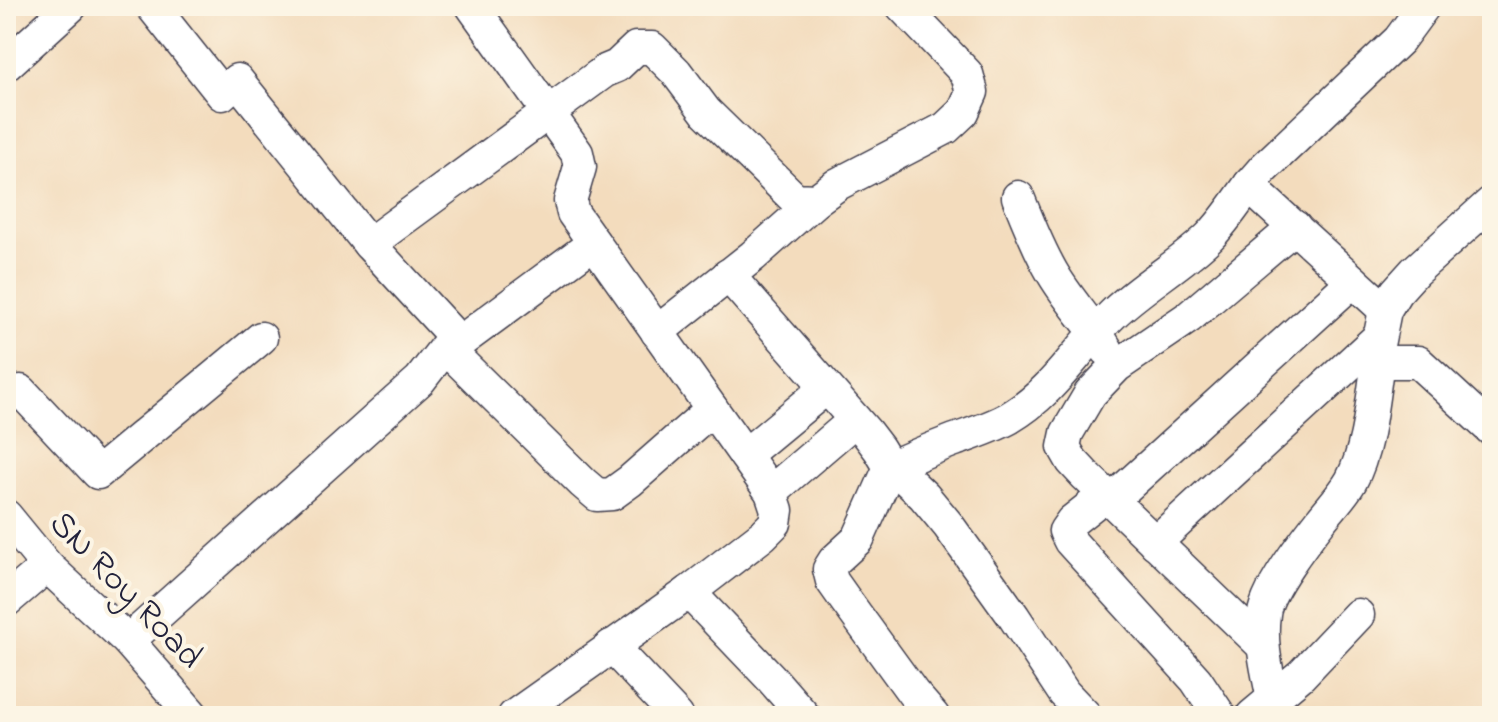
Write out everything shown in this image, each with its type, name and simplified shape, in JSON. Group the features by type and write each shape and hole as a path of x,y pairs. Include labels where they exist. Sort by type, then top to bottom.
{"street":[{"path":"6,65 71,6"},
{"path":"128,641 420,380 454,336 369,244 237,80 222,94 152,6"},
{"path":"472,6 577,153 580,167 570,201 573,213 771,492 777,510 775,523 763,535 689,592 514,716"},
{"path":"657,332 838,184 946,128 963,112 972,92 967,74 902,6"},
{"path":"933,716 844,598 832,581 829,569 858,539 890,467 1009,418 1055,382 1096,332 1134,295 1208,237 1264,168 1399,40 1424,6"},
{"path":"369,244 605,71 617,66 636,48 652,48 676,72 706,112 795,199 816,200"},
{"path":"1250,184 1353,281 1381,336 1418,362 1492,430"},
{"path":"1018,197 1051,270 1117,366"},
{"path":"1262,707 1264,610 1296,552 1353,478 1364,444 1381,336 1396,292 1492,202"},
{"path":"1263,646 1108,498 1072,461 1064,447 1067,433 1090,394 1117,366 1189,317 1295,227"},
{"path":"442,355 594,243"},
{"path":"728,275 855,420 890,467 924,496 948,525 1064,693 1086,716"},
{"path":"1220,716 1196,680 1070,541 1065,531 1072,521 1108,498 1353,281"},
{"path":"1155,543 1381,336"},
{"path":"11,388 98,473 261,338"},
{"path":"442,355 597,495 612,494 630,481 712,409"},
{"path":"745,455 826,388"},
{"path":"771,492 855,420"},
{"name":"SN Roy Road","path":"6,516 47,566 128,641 193,716"},
{"path":"6,601 47,566"},
{"path":"689,592 804,716"},
{"path":"1262,707 1301,675 1358,615"},
{"path":"611,646 677,716"}]}
